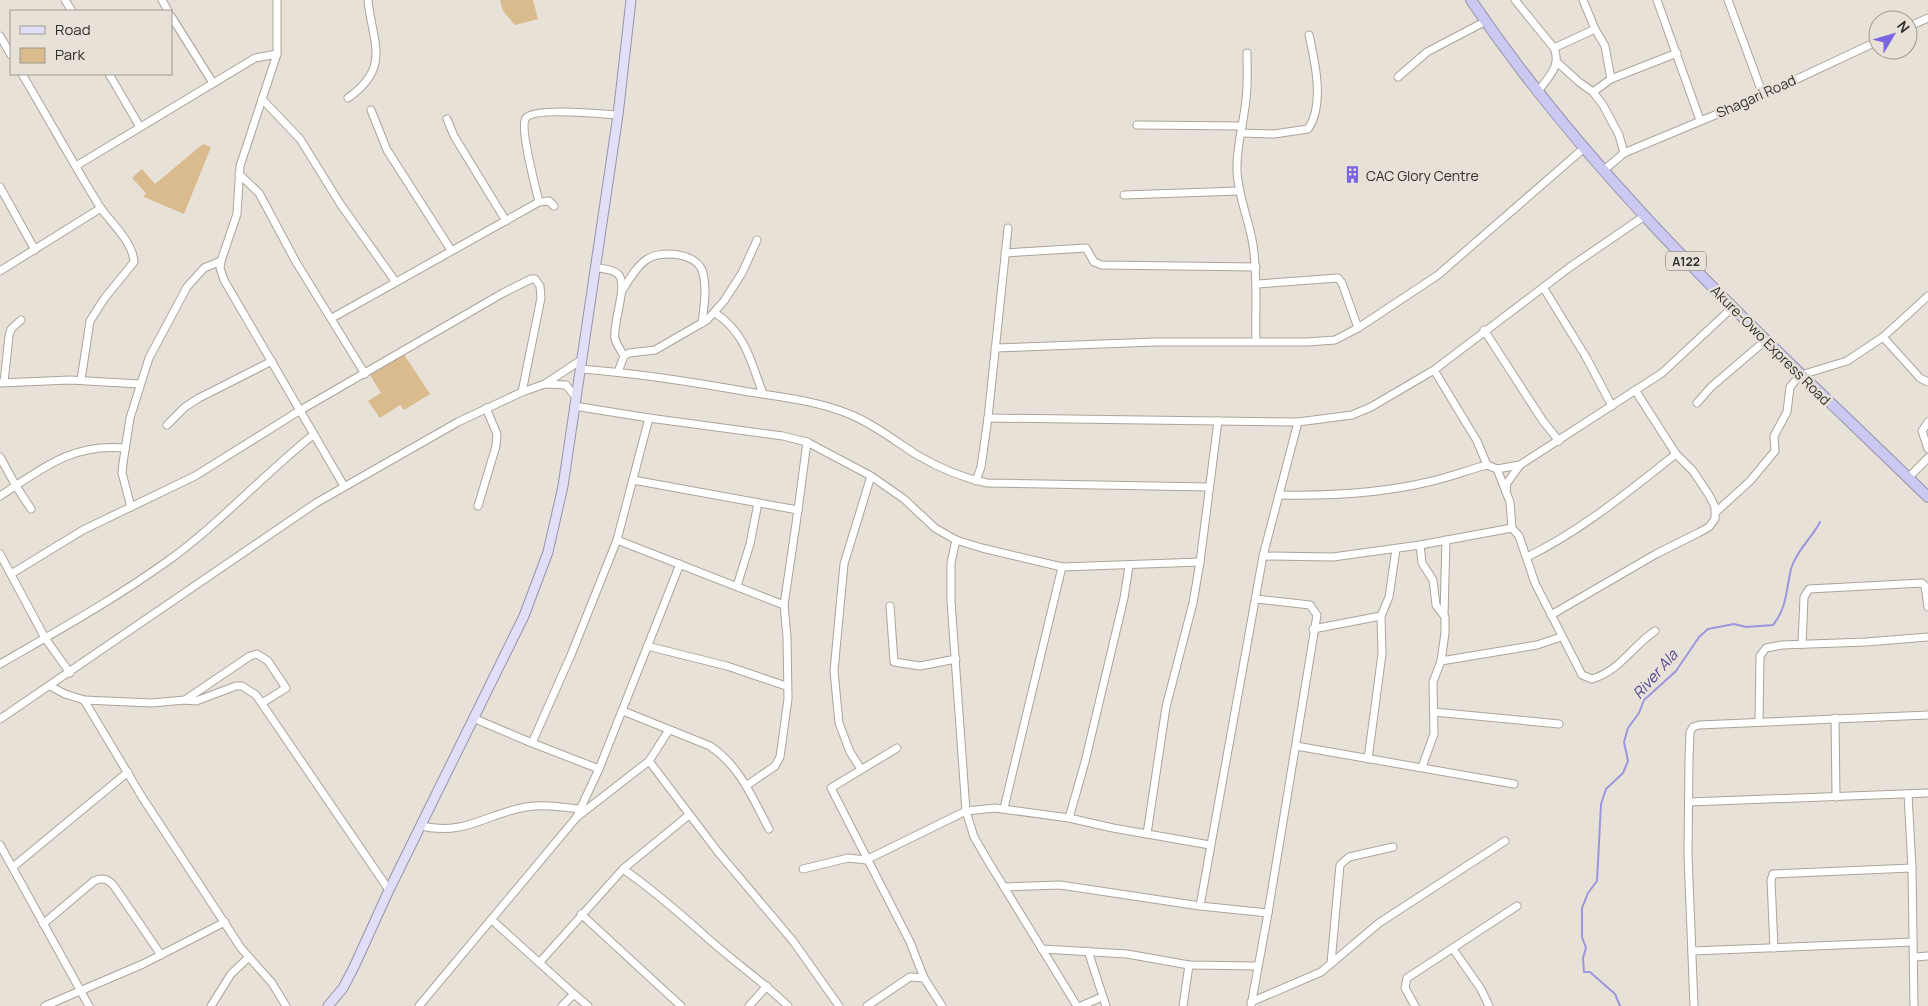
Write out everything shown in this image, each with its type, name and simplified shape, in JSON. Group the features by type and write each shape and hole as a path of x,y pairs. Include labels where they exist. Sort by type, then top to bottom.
{"highway":[{"name":"Akure-Owo Express Road","path":"1471,0 1537,93 1643,217 1801,375 1928,498"}],"main road":[{"path":"328,1006 343,988 472,718 524,616 548,552 558,512 581,365 618,115 632,0"}],"street":[{"path":"277,0 276,54 239,174 237,214 220,268 224,280 272,361 313,436 344,486"},
{"path":"348,98 365,84 376,53 377,41 368,0"},
{"path":"1515,0 1554,48 1558,63 1593,92 1612,120 1624,153"},
{"path":"1583,0 1595,29 1606,46 1611,79"},
{"path":"1657,0 1700,120"},
{"path":"1728,0 1763,95"},
{"path":"172,18 213,83"},
{"path":"1398,77 1427,52 1486,21"},
{"path":"1554,48 1595,29"},
{"path":"1137,125 1241,130 1274,134 1308,129 1315,113 1316,95 1309,35"},
{"path":"0,36 10,54"},
{"name":"Shagari Road","path":"1603,171 1624,153 1634,148 1763,95 1868,46"},
{"path":"1247,53 1247,98 1237,158 1238,191 1245,205 1256,267 1258,284 1256,340"},
{"path":"1593,92 1611,79 1677,53"},
{"path":"76,166 255,58 276,54"},
{"path":"1537,93 1558,63"},
{"path":"23,75 101,208 128,246 134,262 104,298 90,321 81,380"},
{"path":"109,75 140,127"},
{"path":"262,99 300,139 341,205 396,281"},
{"path":"371,110 387,150 451,250"},
{"path":"539,202 527,141 525,118 530,115 552,112 618,115"},
{"path":"446,119 454,136 506,221"},
{"path":"995,348 1155,342 1256,340 1323,342 1335,340 1358,328 1438,275 1584,149"},
{"path":"239,174 259,193 296,262 365,374"},
{"path":"0,187 36,250"},
{"path":"1124,195 1238,191"},
{"path":"332,318 539,202 549,201 554,206"},
{"path":"0,271 101,208"},
{"path":"988,418 1298,422 1352,415 1371,407 1434,370 1484,330 1643,217"},
{"path":"976,481 981,467 988,418 1008,228"},
{"path":"618,372 624,356 635,351 655,350 702,323 715,313 742,273 756,240"},
{"path":"1004,253 1086,248 1094,262 1102,265 1256,267"},
{"path":"624,356 617,344 615,330 622,290 635,271 648,258 661,255 692,259 697,262 703,274 705,291 702,323"},
{"path":"131,507 122,473 124,448 140,384 149,358 187,287 204,268 221,261"},
{"path":"595,267 617,273 622,290"},
{"path":"1258,284 1338,278 1342,283 1358,328"},
{"path":"11,574 83,530 195,476 299,411 503,293 531,279 535,279 540,286 541,298 522,392"},
{"path":"1543,287 1586,357 1612,406"},
{"path":"1716,512 1750,481 1775,451 1774,436 1787,412 1790,388 1801,375 1847,361 1883,337 1928,296"},
{"path":"1278,495 1332,496 1384,491 1430,482 1487,465 1497,469 1520,465 1673,365 1733,307"},
{"path":"715,313 729,323 742,338 763,394"},
{"path":"22,320 11,329 2,382 81,380 140,384"},
{"path":"1484,330 1550,432 1559,441"},
{"path":"1883,337 1920,378 1928,382"},
{"path":"1697,403 1711,388 1766,340"},
{"path":"167,425 185,407 199,398 272,361"},
{"path":"0,719 70,673 186,590 344,486 442,430 486,408 545,384 581,365 826,406 849,414 930,462 987,484 1208,487"},
{"path":"1434,370 1477,441 1487,465"},
{"path":"545,384 566,385 575,401 649,418 783,436 806,442 871,476 904,499 927,523 956,540 1062,567 1200,562"},
{"path":"1551,615 1656,554 1709,527 1715,519 1716,512 1709,495 1693,471 1676,454 1635,390"},
{"path":"478,506 496,446 497,434 486,408"},
{"path":"532,743 571,655 617,540 649,418"},
{"path":"1147,834 1166,707 1193,603 1218,420"},
{"path":"1200,906 1256,599 1262,556 1298,422"},
{"path":"1928,422 1922,431 1928,449"},
{"path":"0,664 121,592 169,560 209,528 237,500 313,436"},
{"path":"746,786 762,776 778,762 786,712 787,637 784,605 806,442"},
{"path":"0,496 43,466 85,450 99,447 124,448"},
{"path":"1527,557 1547,548 1584,524 1676,454"},
{"path":"0,457 31,509"},
{"path":"1908,478 1928,458"},
{"path":"1506,494 1507,483 1520,465"},
{"path":"1497,469 1511,508 1512,528 1519,536 1538,591 1582,675 1592,679 1620,664 1635,646 1655,631"},
{"path":"861,769 850,752 839,723 834,671 844,564 871,476"},
{"path":"633,480 798,510"},
{"path":"737,586 750,544 758,503"},
{"path":"1262,556 1319,558 1396,549 1512,528"},
{"path":"617,540 784,605"},
{"path":"956,540 950,578 966,811 974,837 1079,1006 1102,997"},
{"path":"1422,767 1434,734 1433,682 1441,662 1445,633 1446,540"},
{"path":"1420,545 1422,563 1433,580 1436,605 1444,615"},
{"path":"1368,759 1382,654 1381,616 1389,597 1396,549"},
{"path":"0,554 45,638 70,673"},
{"path":"576,818 600,769 680,564"},
{"path":"1069,818 1085,762 1124,598 1129,566"},
{"path":"1004,808 1062,567"},
{"path":"1802,644 1804,597 1809,589 1922,584 1925,586 1928,607"},
{"path":"1251,1004 1268,913 1296,746 1313,629 1317,614 1310,605 1256,599"},
{"path":"890,606 890,632 895,664 920,666 956,659"},
{"path":"1313,629 1381,616"},
{"path":"1441,662 1538,646 1561,637"},
{"path":"1759,722 1762,652 1766,648 1782,645 1866,642 1928,637"},
{"path":"647,646 727,666 786,686"},
{"path":"185,700 250,656 257,654 268,661 286,688 262,703"},
{"path":"50,686 65,694 84,700 152,703 196,701 236,686 247,689 262,703 389,890"},
{"path":"84,700 142,797 225,922 249,956 272,983 286,1006"},
{"path":"623,711 710,746 720,753 738,772 769,830"},
{"path":"1434,712 1559,724"},
{"path":"1694,1006 1689,802 1690,732 1693,728 1699,725 1928,715"},
{"path":"472,718 600,769"},
{"path":"1835,718 1836,797"},
{"path":"419,1006 576,818 649,761 670,730"},
{"path":"1296,746 1514,784"},
{"path":"897,748 831,788 856,834 866,860 910,942 924,978 942,1006"},
{"path":"649,761 689,815 793,941 839,1006"},
{"path":"13,867 128,772"},
{"path":"1689,802 1928,793"},
{"path":"1908,794 1915,957 1914,1006"},
{"path":"421,826 438,830 463,828 518,808 541,804 580,809"},
{"path":"803,869 840,859 866,860 966,811 1004,808 1069,818 1210,845"},
{"path":"540,962 623,869 689,815"},
{"path":"1251,1004 1312,977 1379,923 1505,841"},
{"path":"0,845 89,1006"},
{"path":"1331,963 1340,865 1349,857 1393,847"},
{"path":"1774,948 1771,880 1773,874 1912,868"},
{"path":"623,869 680,912 788,1006"},
{"path":"43,924 94,881 103,878 109,880 114,886 161,955"},
{"path":"1004,887 1060,885 1200,906 1268,913"},
{"path":"1415,1006 1405,988 1407,978 1517,906"},
{"path":"581,914 681,1006"},
{"path":"492,920 588,1006"},
{"path":"45,1006 161,955 225,922"},
{"path":"1692,951 1913,942"},
{"path":"1453,948 1481,989 1489,1006"},
{"path":"1042,949 1127,954 1189,965 1258,966"},
{"path":"1088,951 1106,1006"},
{"path":"211,1006 231,974 249,956"},
{"path":"1915,957 1928,956"},
{"path":"1183,1006 1189,965"},
{"path":"867,1006 905,979 916,976 924,978"},
{"path":"749,1006 767,986"},
{"path":"562,1006 574,994"}],"green space":[{"path":"500,0 533,0 538,19 515,25 503,11"},
{"path":"203,144 211,147 184,214 144,197 146,193 132,178 142,169 155,184"},
{"path":"403,353 430,394 404,410 400,405 380,418 368,401 381,393 370,375"}],"waterway":[{"name":"River Ala","path":"1620,1006 1615,994 1590,972 1584,972 1583,958 1586,948 1582,937 1582,908 1588,893 1597,881 1601,804 1606,789 1623,773 1628,761 1624,742 1628,728 1639,713 1644,700 1676,671 1699,637 1708,629 1734,624 1746,627 1773,625 1784,605 1793,562 1820,522"}],"place":[{"name":"CAC Glory Centre","path":"1352,175"}]}
